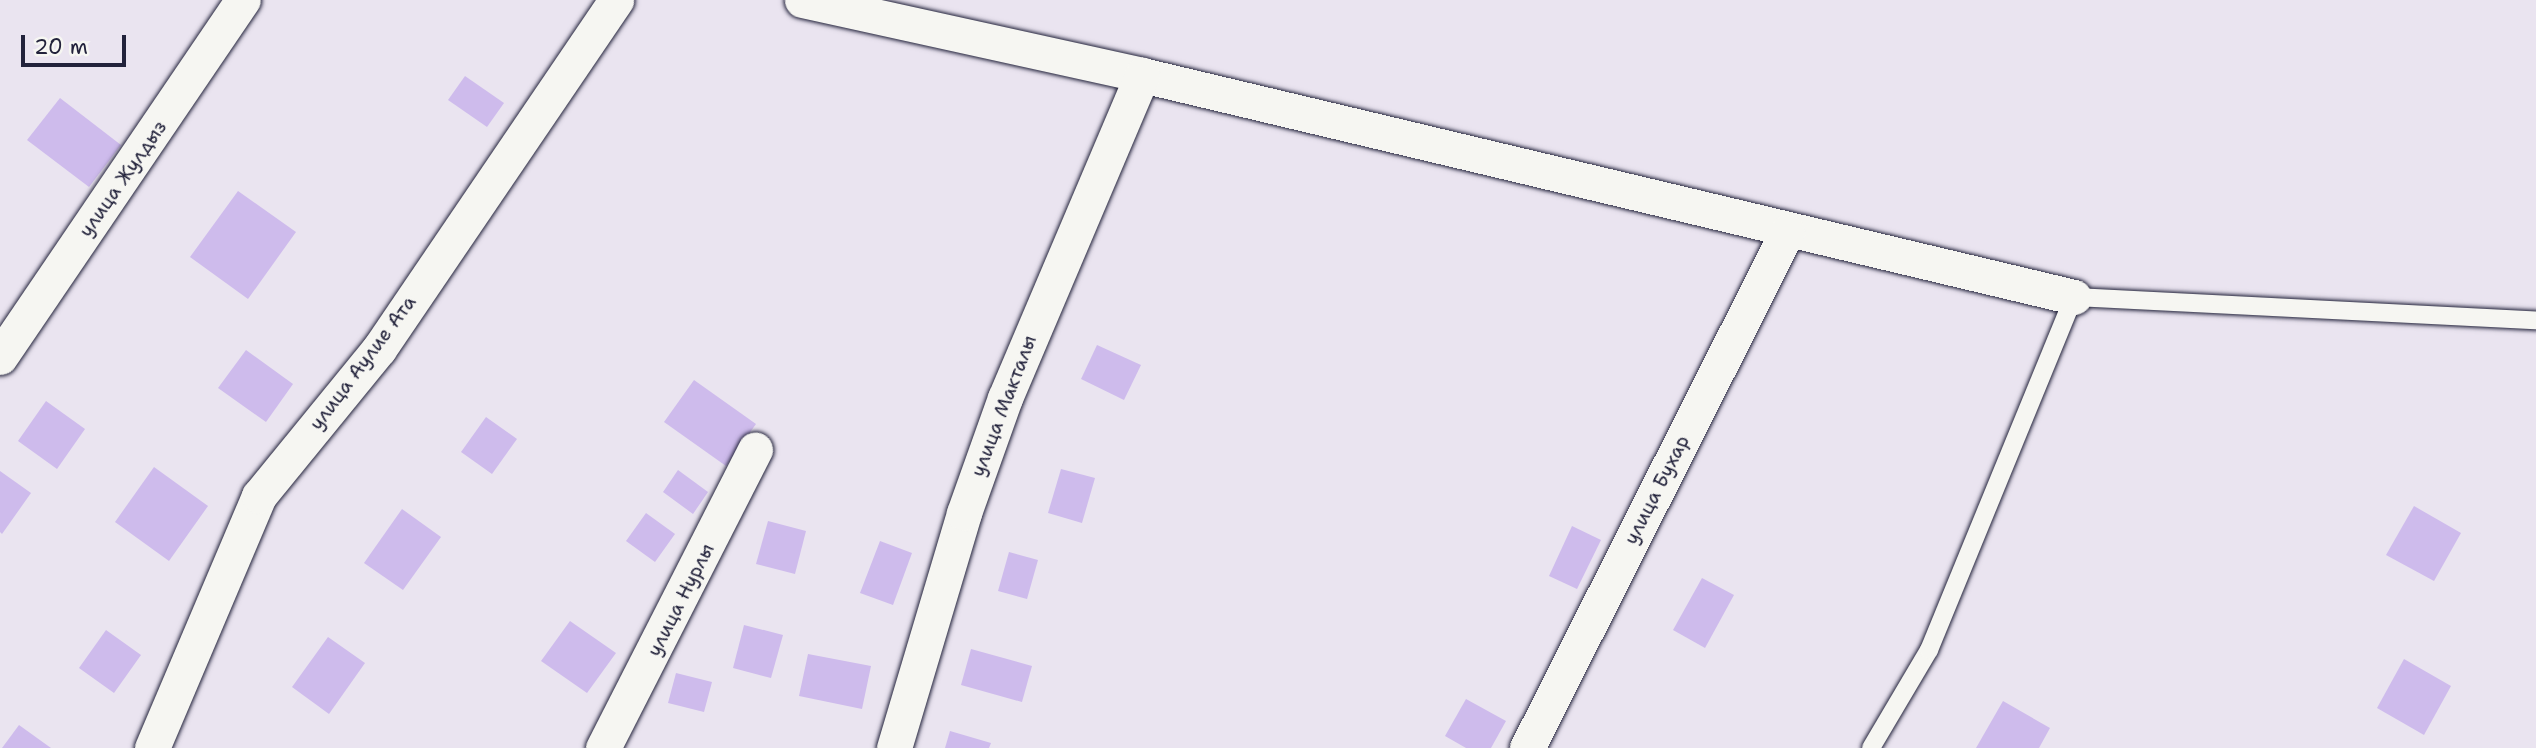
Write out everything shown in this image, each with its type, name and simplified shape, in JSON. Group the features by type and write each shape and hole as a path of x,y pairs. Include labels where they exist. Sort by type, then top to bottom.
{"street":[{"name":"улица Жулдыз","path":"0,357 243,0"},
{"name":"улица Аулие Ата","path":"152,748 259,496 379,349 616,0"},
{"path":"802,0 1142,75 1787,232 2074,298"},
{"name":"улица Макталы","path":"894,748 964,513 1004,397 1142,75"},
{"name":"улица Бухар","path":"1527,748 1787,232"},
{"name":"улица Нурлы","path":"603,748 755,450"}],"lane":[{"path":"1871,748 1929,650 2074,298 2536,320"}],"building":[{"path":"465,76 504,103 487,127 448,100"},
{"path":"60,98 121,145 89,187 27,140"},
{"path":"238,191 296,232 248,299 190,257"},
{"path":"1097,345 1141,365 1124,400 1081,379"},
{"path":"246,350 293,384 266,422 218,388"},
{"path":"694,380 756,424 726,466 664,422"},
{"path":"46,401 85,429 57,469 18,441"},
{"path":"486,417 517,439 492,474 461,452"},
{"path":"154,467 208,506 169,561 115,522"},
{"path":"1061,469 1095,478 1082,523 1048,513"},
{"path":"678,470 708,492 693,514 663,492"},
{"path":"0,471 31,493 2,534 0,532"},
{"path":"2414,506 2461,533 2434,581 2386,555"},
{"path":"402,509 441,537 403,590 364,563"},
{"path":"646,513 675,534 655,562 626,541"},
{"path":"768,521 806,531 795,574 756,564"},
{"path":"1572,526 1601,540 1577,589 1549,576"},
{"path":"880,541 912,553 893,605 860,593"},
{"path":"1009,552 1038,560 1027,599 998,591"},
{"path":"1702,578 1734,595 1705,648 1673,630"},
{"path":"570,621 616,653 587,693 541,661"},
{"path":"744,625 783,635 771,678 733,668"},
{"path":"106,630 141,655 114,693 79,668"},
{"path":"328,637 365,663 329,714 292,687"},
{"path":"971,649 1032,666 1022,702 961,685"},
{"path":"808,654 871,666 862,709 799,696"},
{"path":"2404,659 2451,686 2424,735 2377,708"},
{"path":"676,673 712,682 704,712 668,703"},
{"path":"1466,699 1506,721 1491,748 1466,748 1445,736"},
{"path":"2003,701 2050,728 2039,748 1976,748"},
{"path":"19,725 51,748 2,748"},
{"path":"950,731 991,743 989,748 945,748"}]}
